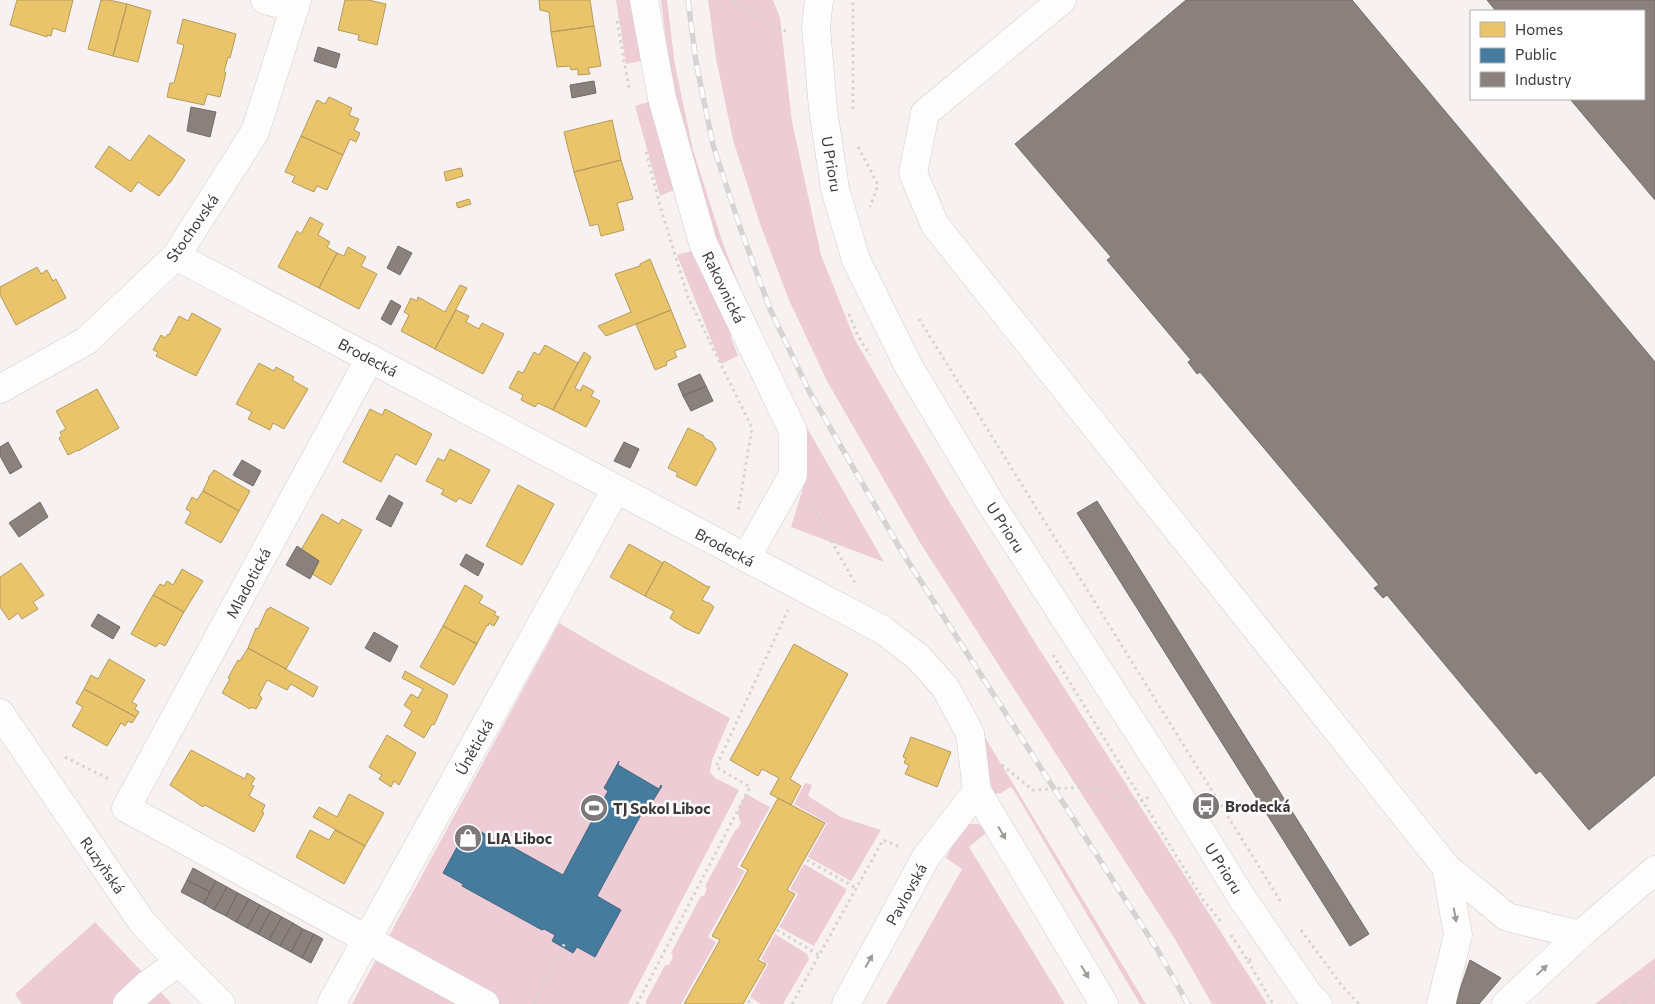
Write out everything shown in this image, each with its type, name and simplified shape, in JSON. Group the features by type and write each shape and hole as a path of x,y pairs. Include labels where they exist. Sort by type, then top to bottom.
{"street":[{"path":"265,0 296,4"},
{"name":"Rakovnická","path":"644,0 662,98 703,243 793,431 793,475 746,558"},
{"name":"U Prioru","path":"819,0 816,27 823,109 835,189 856,260 909,367 991,504 1172,784 1242,898 1309,995 1318,1004"},
{"path":"1062,0 925,114 913,173 935,226 1446,867 1508,917 1580,935"},
{"name":"Stochovská","path":"0,389 86,341 176,256 255,132 296,4"},
{"name":"Brodecká","path":"176,256 883,630 918,657 945,687 970,733 977,791 1104,1004"},
{"name":"Mladotická","path":"367,939 126,808 370,358"},
{"name":"Únětická","path":"331,1004 616,489"},
{"name":"Ruzyňská","path":"0,713 142,922 221,1004"},
{"name":"Pavlovská","path":"846,1004 926,857 977,791"},
{"path":"1441,1004 1458,935 1446,867"},
{"path":"1506,1004 1580,935 1655,870"},
{"path":"367,939 485,1004"},
{"path":"127,1004 147,985 179,962"}],"path":[{"path":"735,0 740,8 795,36"},
{"path":"853,118 854,0"},
{"path":"857,145 878,185 868,215"},
{"path":"917,316 1283,904"},
{"path":"793,475 858,587"},
{"path":"637,1004 750,787 716,767 799,586"},
{"path":"62,755 114,781"},
{"path":"1000,764 1033,790 1085,787 1139,802 1172,784"},
{"path":"792,1004 882,840 926,857"},
{"path":"807,860 856,888"},
{"path":"1298,927 1342,986 1359,1004"},
{"path":"777,930 819,955"},
{"path":"533,1004 566,941"},
{"path":"1248,961 1273,1004"},
{"path":"1623,1004 1655,978"},
{"path":"748,1001 752,1004"}],"shaded area":[{"path":"616,0 637,0 647,60 626,64"},
{"path":"661,0 667,0 675,65 693,150 721,238 751,317 791,400 884,562 791,527 807,475 803,439 714,245 686,153 669,65"},
{"path":"708,0 773,0 780,18 792,122 821,255 855,340 944,493 1031,636 1267,1004 1212,1004 1175,939 919,541 827,381 789,300 760,224 733,140 716,58"},
{"path":"656,100 679,188 660,196 635,106"},
{"path":"699,249 731,330 731,338 738,356 721,364 677,255"},
{"name":"TJ Sokol Liboc","path":"559,623 615,656 730,718 712,760 710,772 715,778 739,790 628,1004 352,1004"},
{"path":"980,729 1146,1004 1140,1004 1013,789 1010,787 1001,793 994,794 985,782 985,740"},
{"path":"805,783 812,785 808,796 841,817 881,830 851,881 808,857 827,823 794,804"},
{"path":"746,794 770,807 737,867 745,871 708,937 716,942 681,1004 646,1004 665,965 669,965 673,957 671,953 701,896 704,896 707,889 705,886 736,829 738,829 741,822 738,811"},
{"path":"969,824 984,826 986,833 969,847 1065,1004 886,1004 962,869 946,858 959,832"},
{"path":"804,864 845,888 846,891 814,946 779,927 798,894 790,889"},
{"path":"95,922 172,1004 22,1004 15,994"},
{"path":"775,934 807,954 809,959 783,1004 761,1004 750,997 768,964 761,959"},
{"path":"1655,958 1655,1004 1595,1004"}],"building: Homes":[{"path":"17,0 73,0 65,32 53,28 51,36 47,35 47,37 10,25"},
{"path":"101,0 127,4 113,56 88,49"},
{"path":"345,0 368,0 386,4 377,45 358,40 359,35 338,30"},
{"path":"539,0 590,0 594,26 551,32 549,12 540,10"},
{"path":"127,4 151,11 138,62 113,56"},
{"path":"183,19 236,34 230,58 228,57 224,72 226,73 220,97 207,94 204,105 167,97 170,83 174,83 184,45 177,43"},
{"path":"594,26 601,66 588,68 590,74 578,75 578,69 571,70 570,66 557,67 551,32"},
{"path":"329,97 352,108 349,115 359,119 354,130 360,133 356,142 350,139 343,155 301,136 317,100 325,104"},
{"path":"612,120 621,160 574,172 564,132"},
{"path":"149,135 185,160 159,196 138,182 131,192 95,167 109,146 130,161"},
{"path":"301,136 343,155 327,190 317,186 314,192 292,182 295,176 285,172"},
{"path":"621,160 633,199 617,203 624,230 601,236 598,224 590,226 574,172"},
{"path":"461,168 463,176 446,181 444,172"},
{"path":"469,199 471,204 458,208 456,203"},
{"path":"310,217 323,224 318,235 330,242 327,247 337,253 319,288 278,267 297,231 301,234"},
{"path":"348,247 366,257 361,266 377,274 359,309 319,288 337,253 344,256"},
{"path":"650,259 671,310 606,336 598,326 631,312 615,274 640,266 640,264"},
{"path":"37,267 41,274 47,270 53,281 56,279 66,298 16,325 0,295 0,287"},
{"path":"460,285 467,288 435,349 401,331 409,315 404,312 411,298 417,301 418,297 445,312"},
{"path":"456,310 469,316 466,322 479,329 482,323 504,334 483,374 435,349"},
{"path":"671,310 686,347 674,351 677,357 666,362 667,365 655,370 636,324"},
{"path":"192,313 221,329 196,376 156,356 158,352 153,350 161,335 165,338 169,335 179,316 188,321"},
{"path":"545,345 578,363 553,410 538,403 535,407 521,400 523,395 509,388 518,371 523,373 534,352 539,355"},
{"path":"584,352 591,357 575,388 580,391 583,385 594,391 591,396 600,401 586,427 553,410"},
{"path":"259,363 274,371 276,367 294,377 292,380 308,389 284,429 273,423 270,430 248,419 252,412 236,404"},
{"path":"97,389 119,428 68,455 59,438 62,436 60,432 66,429 56,411"},
{"path":"370,409 382,415 385,409 432,434 416,465 396,454 381,482 343,462"},
{"path":"688,428 712,442 716,449 696,486 676,476 678,473 668,468"},
{"path":"450,449 490,470 471,504 459,498 456,502 441,494 444,490 426,481 438,458 444,461"},
{"path":"214,470 250,491 239,511 203,491 208,478"},
{"path":"518,485 554,504 522,565 486,546"},
{"path":"203,491 239,511 221,543 185,523 191,512 186,509 192,497 197,500"},
{"path":"322,514 339,524 342,519 362,530 331,585 312,574 319,561 301,550"},
{"path":"629,544 663,563 645,596 610,577"},
{"path":"664,561 708,587 710,586 702,600 714,607 699,634 685,628 670,618 674,611 645,596"},
{"path":"21,563 44,595 33,602 38,609 22,619 18,613 9,620 0,607 0,577"},
{"path":"182,569 203,581 184,612 153,595 160,584 164,586 167,581 173,585"},
{"path":"465,585 483,596 479,603 496,612 494,615 499,617 494,626 489,623 487,625 477,644 443,626"},
{"path":"153,595 184,612 165,646 159,643 156,647 131,634"},
{"path":"270,607 309,628 286,669 248,648 256,628 258,629 267,609"},
{"path":"443,626 477,644 454,685 420,667"},
{"path":"794,644 848,674 790,779 801,786 791,805 770,794 779,778 762,769 758,776 730,760"},
{"path":"248,648 318,687 313,697 291,684 287,690 267,680 259,695 262,698 256,709 251,707 250,709 222,693 238,660 240,661"},
{"path":"109,659 145,680 132,702 137,705 135,709 139,712 136,717 84,689 91,675 98,679"},
{"path":"405,671 448,695 434,725 432,724 424,738 404,726 412,711 404,705 411,694 418,698 423,689 402,678"},
{"path":"84,689 136,717 132,723 128,721 125,726 121,723 107,746 72,726 83,707 76,703"},
{"path":"387,735 416,753 399,785 394,781 391,787 379,779 382,775 369,767"},
{"path":"911,737 951,752 937,787 905,774 909,765 904,763 906,758 903,757"},
{"path":"191,750 245,779 247,773 255,778 251,785 254,786 249,796 265,805 262,812 264,813 254,832 205,805 203,807 170,785"},
{"path":"349,794 384,813 365,846 313,817 319,807 337,817"},
{"path":"778,798 825,823 787,890 795,894 758,960 766,964 743,1004 684,1004 720,940 712,936 748,870 741,866"},
{"path":"310,830 329,840 335,830 365,846 344,884 296,857"}],"building: Public":[{"path":"619,761 618,765 659,789 662,786 646,812 643,811 597,896 621,910 595,957 577,947 573,953 552,941 555,935 544,929 542,930 462,886 463,884 443,873 469,825 563,875 608,791 604,788"}],"building: Industry":[{"path":"1186,0 1352,0 1655,362 1655,775 1589,830 1540,771 1536,774 1387,595 1383,598 1374,588 1379,585 1200,372 1197,374 1188,362 1191,360 1107,260 1111,257 1015,144"},
{"path":"1487,0 1655,0 1655,200 1571,100 1645,100 1645,10 1495,10"},
{"path":"318,47 340,54 336,68 314,61"},
{"path":"594,81 596,93 572,98 570,85"},
{"path":"191,107 216,112 210,137 187,131"},
{"path":"398,246 412,253 400,275 387,268"},
{"path":"391,300 401,306 391,325 381,319"},
{"path":"700,374 706,386 683,396 678,384"},
{"path":"706,386 713,401 691,411 683,396"},
{"path":"8,442 22,467 10,474 0,456 0,447"},
{"path":"624,442 639,449 630,468 614,461"},
{"path":"242,460 261,471 253,486 233,475"},
{"path":"389,495 403,503 391,527 376,519"},
{"path":"1097,501 1369,934 1350,946 1077,513"},
{"path":"40,502 48,517 19,537 9,523"},
{"path":"297,546 319,561 310,579 286,565"},
{"path":"466,554 484,564 478,576 460,565"},
{"path":"98,614 120,627 113,639 91,626"},
{"path":"374,632 398,646 390,662 365,648"},
{"path":"193,868 216,881 210,892 187,880"},
{"path":"187,880 210,892 204,904 181,892"},
{"path":"216,881 227,887 214,910 204,904"},
{"path":"227,887 238,893 226,916 214,910"},
{"path":"238,893 249,899 236,922 226,916"},
{"path":"249,899 260,905 247,928 236,922"},
{"path":"260,905 271,911 258,934 247,928"},
{"path":"271,911 282,917 269,940 258,934"},
{"path":"282,917 293,923 280,946 269,940"},
{"path":"293,923 303,929 291,952 280,946"},
{"path":"303,929 314,934 302,958 291,952"},
{"path":"314,934 323,939 311,963 302,958"},
{"path":"1470,960 1501,978 1479,1004 1455,1004"}],"railway":[{"path":"688,0 696,62 713,145 770,309 809,391 902,552 1157,949 1188,1004"}],"place":[{"name":"Brodecká","path":"1206,806"},
{"name":"TJ Sokol Liboc","path":"594,808"},
{"name":"LIA Liboc","path":"468,838"}]}
